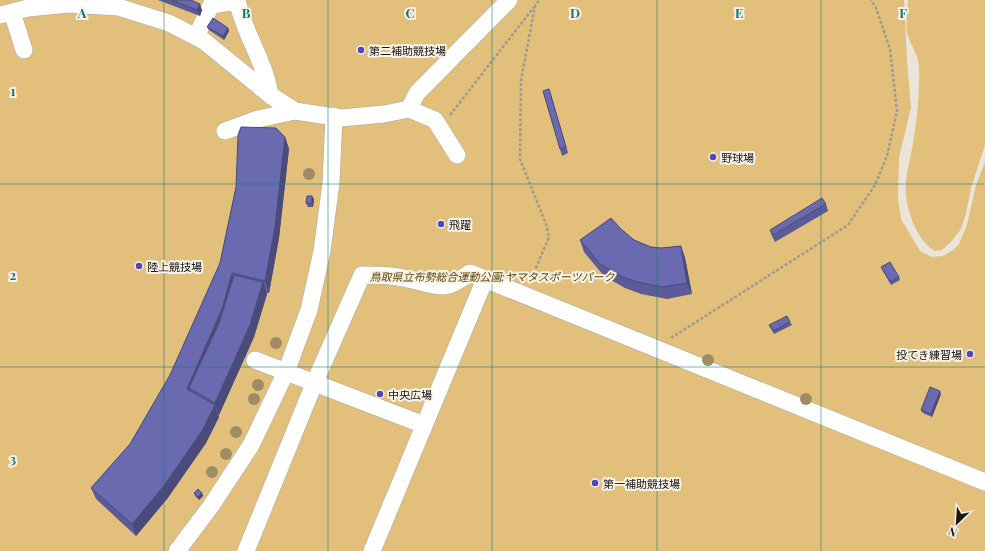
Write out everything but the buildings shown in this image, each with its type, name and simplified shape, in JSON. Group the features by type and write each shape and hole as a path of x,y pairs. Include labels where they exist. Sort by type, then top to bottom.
{"street":[{"path":"409,109 417,93 509,0"},
{"path":"196,36 211,5 237,1 244,25 268,80 270,95"},
{"path":"24,50 6,14 28,8 69,4 118,8 169,23 196,36 270,95 295,111"},
{"path":"225,131 258,119 295,111 341,118 384,114 409,109 435,120 457,155"},
{"path":"177,551 211,506 252,445 286,372 309,310 322,251 331,183 334,116"},
{"path":"246,551 314,384 362,275 388,275 446,286 470,273 985,482"},
{"path":"372,551 485,279"},
{"path":"255,360 314,384 424,425"}],"path":[{"path":"440,128 539,0"},
{"path":"655,348 848,225 875,184 887,156 897,111 890,49 876,8 871,0"},
{"path":"525,296 548,237 546,224 520,159 521,80 535,6"}],"green space":[{"name":"鳥取県立布勢総合運動公園;ヤマタスポーツパーク","path":"0,0 904,0 911,108 899,158 898,199 901,219 920,251 932,257 943,256 959,244 967,225 976,185 985,162 985,551 0,551"},
{"path":"908,0 985,0 985,145 971,188 966,214 961,229 951,242 942,250 935,251 922,239 912,221 906,191 907,172 916,124 919,96 919,63 906,29"}],"place":[{"name":"第二補助競技場","path":"361,50"},
{"name":"野球場","path":"713,157"},
{"name":"飛躍","path":"441,224"},
{"name":"陸上競技場","path":"139,266"},
{"name":"投てき練習場","path":"970,354"},
{"name":"中央広場","path":"380,394"},
{"name":"第一補助競技場","path":"595,483"}]}
